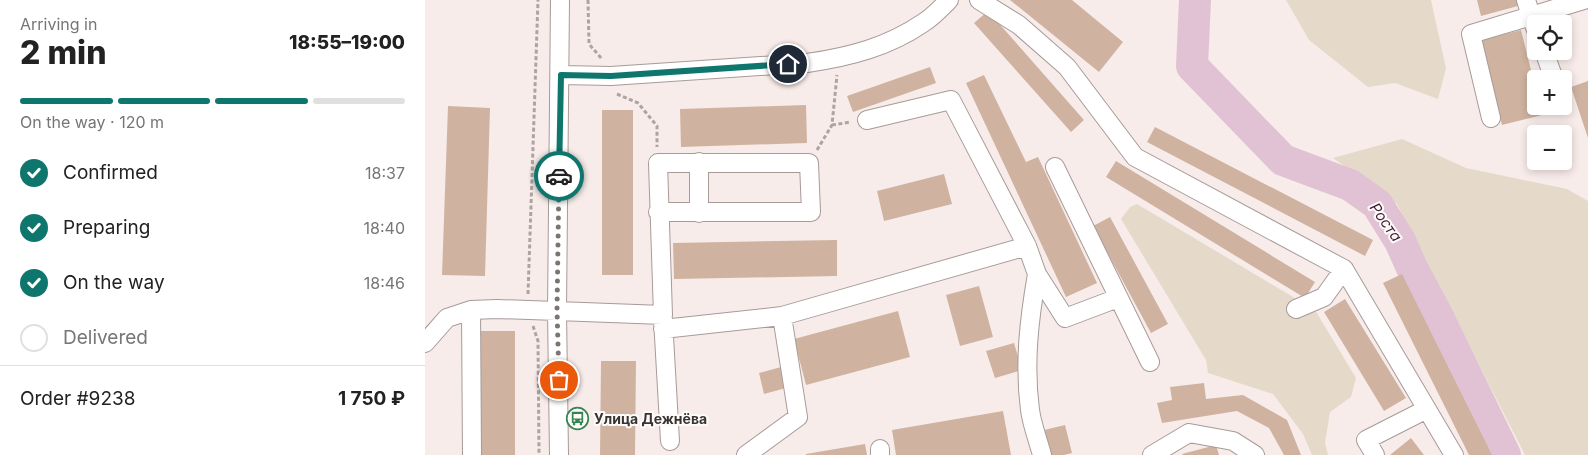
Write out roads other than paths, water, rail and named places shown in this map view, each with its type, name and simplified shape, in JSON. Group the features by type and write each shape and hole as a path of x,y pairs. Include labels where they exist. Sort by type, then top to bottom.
{"street":[{"path":"559,455 557,310 561,75 560,0"},
{"path":"561,75 611,76 807,63 839,58 882,46 924,23 949,0"},
{"path":"979,0 1019,25 1067,67 1135,157 1344,270 1454,455"},
{"path":"1531,15 1584,0"},
{"path":"1491,118 1471,34 1527,16"},
{"path":"867,120 951,100 1027,246 1037,274 1065,318 1118,298"},
{"path":"658,212 811,212 809,163 657,162 658,212 669,441"},
{"path":"699,162 699,213"},
{"path":"1055,167 1150,362"},
{"path":"425,343 447,318 471,310 557,310 663,322 781,316 1027,246"},
{"path":"1296,309 1324,297 1344,270"},
{"path":"1037,274 1027,357 1030,412 1042,455"},
{"path":"471,310 472,455"},
{"path":"746,455 798,416 781,316"},
{"path":"1375,455 1366,440 1427,410"},
{"path":"1162,453 1189,432 1255,455"}],"waterway":[{"name":"Роста","path":"1195,0 1192,66 1283,160 1350,185 1377,204 1400,241 1505,455"}],"place":[{"name":"Улица Дежнёва","path":"578,418"}]}
